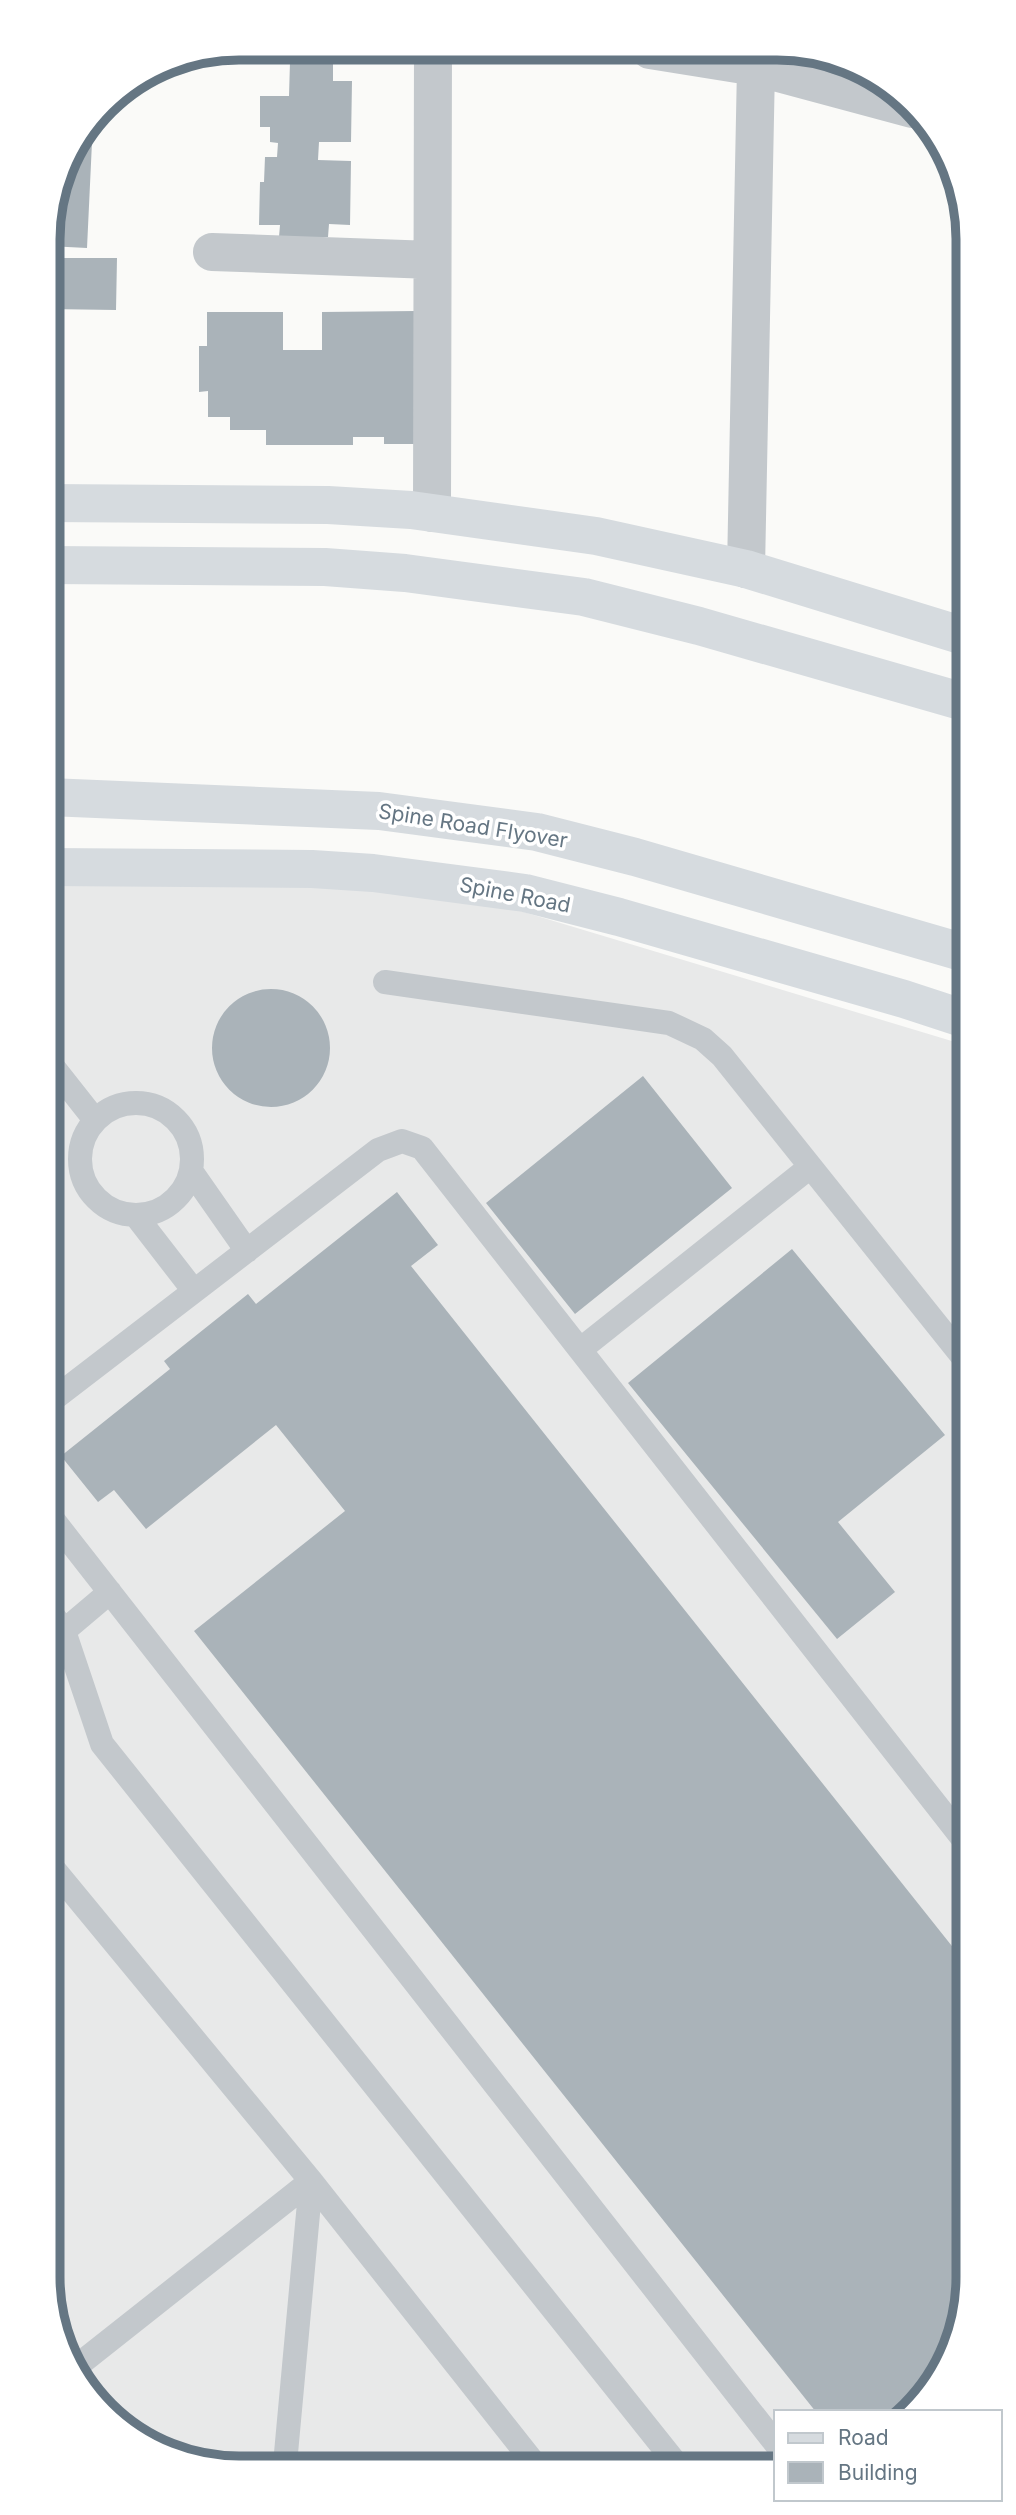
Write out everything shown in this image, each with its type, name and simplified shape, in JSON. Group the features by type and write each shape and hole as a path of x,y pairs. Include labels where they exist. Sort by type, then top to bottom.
{"street":[{"path":"432,513 433,60"},
{"path":"712,60 756,67 896,105"},
{"path":"746,569 756,67"},
{"path":"212,252 432,260"},
{"path":"60,503 328,505 432,513 596,536 746,569 956,634"},
{"path":"60,565 325,567 405,573 584,597 699,626 956,700"},
{"name":"Spine Road Flyover","path":"60,797 379,811 537,832 648,861 956,950"},
{"name":"Spine Road","path":"60,867 312,869 373,873 525,893 619,917 956,1016"}],"lane":[{"path":"385,982 669,1023 703,1040 722,1056 956,1349"},
{"path":"60,1076 95,1120"},
{"path":"127,1103 145,1103 163,1110 177,1120 187,1135 192,1153 191,1171 184,1188 171,1202 155,1212 136,1216 117,1213 100,1203 88,1189 80,1172 79,1153 85,1135 95,1120 109,1109 127,1103"},
{"path":"60,1394 378,1150 402,1141 422,1148 956,1830"},
{"path":"581,1349 810,1167"},
{"path":"191,1171 247,1251"},
{"path":"136,1216 194,1291"},
{"path":"60,1528 774,2441"},
{"path":"60,1626 110,1592"},
{"path":"60,1639 102,1744 670,2456"},
{"path":"60,1877 311,2181 528,2456"},
{"path":"82,2362 311,2181"},
{"path":"286,2456 311,2181"}],"shaded area":[{"path":"365,864 956,1042 956,2288 943,2345 919,2385 896,2410 774,2410 774,2456 239,2456 181,2446 149,2431 112,2403 84,2366 66,2323 60,2276 60,877"}],"building":[{"path":"290,62 333,62 333,81 352,81 351,142 319,142 318,160 351,161 350,225 329,224 328,237 279,237 280,225 259,225 260,182 264,182 265,157 277,157 278,143 270,142 270,127 260,127 260,96 289,96"},
{"path":"92,136 87,248 60,247 60,227 73,170"},
{"path":"60,258 117,258 116,310 60,309"},
{"path":"416,311 416,444 384,444 384,437 353,437 353,445 266,445 266,430 230,430 230,417 208,417 208,391 199,392 199,346 207,346 207,312 283,312 283,350 322,350 322,312"},
{"path":"271,989 293,994 313,1006 325,1026 330,1048 325,1070 313,1090 293,1102 271,1107 249,1102 229,1090 217,1070 212,1048 217,1026 229,1006 249,994"},
{"path":"643,1076 732,1188 575,1314 486,1203"},
{"path":"397,1192 438,1245 411,1266 956,1951 955,2300 943,2345 932,2366 896,2410 814,2410 194,1631 345,1511 276,1425 146,1529 114,1490 98,1502 61,1456 170,1369 164,1361 248,1294 256,1304"},
{"path":"792,1249 945,1435 838,1522 895,1592 837,1639 628,1383"}]}
